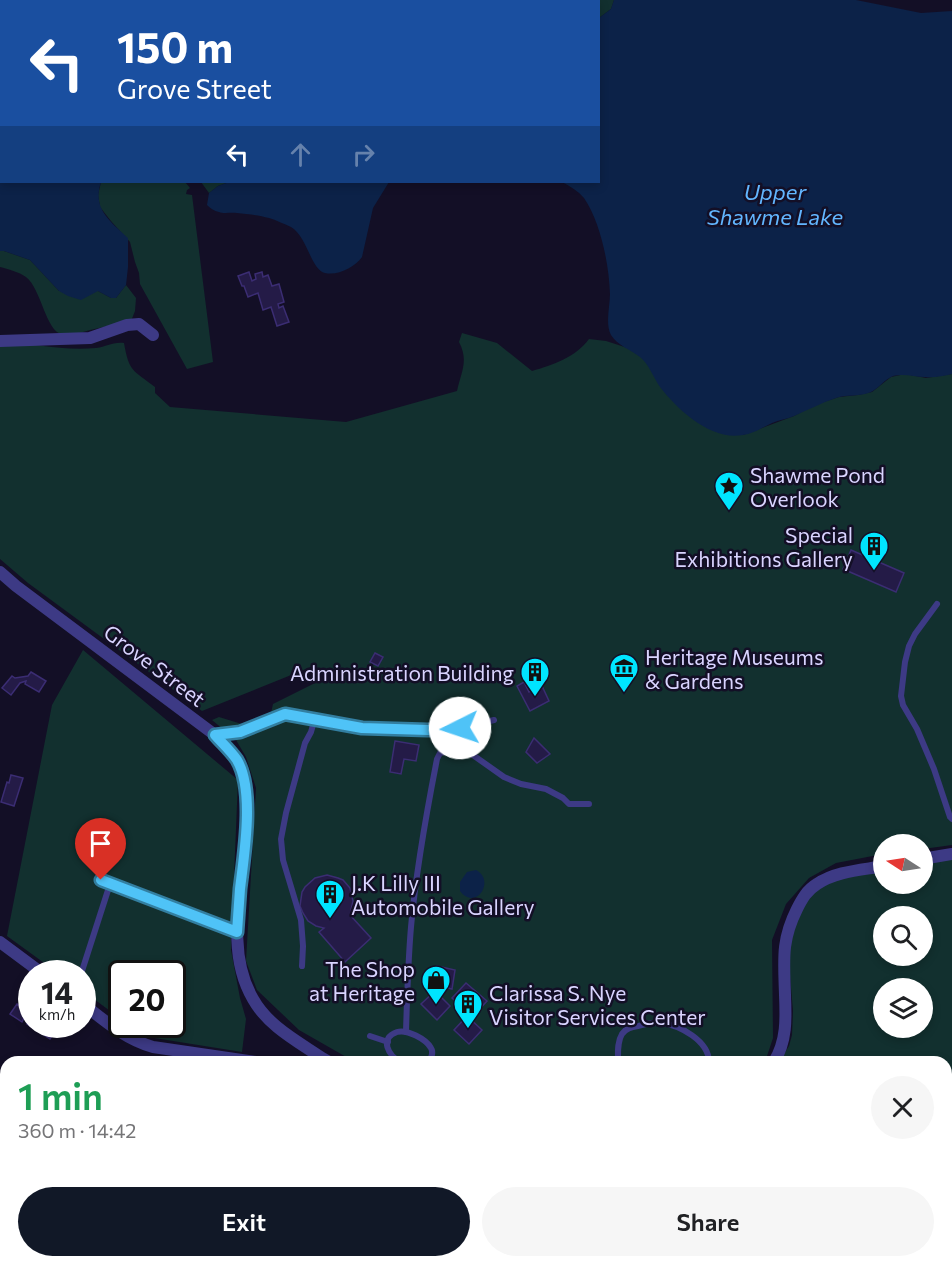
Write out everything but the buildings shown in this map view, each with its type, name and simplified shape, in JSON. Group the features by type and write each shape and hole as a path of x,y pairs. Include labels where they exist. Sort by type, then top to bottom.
{"street":[{"path":"0,341 90,338 128,325 140,324 153,334"},
{"name":"Grove Street","path":"0,572 215,735 236,759 243,773 246,794 246,840 237,932 239,964 244,983 273,1025 319,1056"},
{"path":"933,857 952,854"},
{"path":"778,1056 785,1033 785,939 804,894 818,883 843,873 873,868"},
{"path":"0,942 25,960"},
{"path":"96,1014 137,1042 153,1047 215,1056"}],"lane":[{"path":"937,604 909,646 901,696 903,705 922,739 952,819"},
{"path":"215,735 240,732 285,714 362,728 394,730 460,728 494,720"},
{"path":"302,966 301,920 283,860 281,839 305,743 313,725 309,718"},
{"path":"405,1032 416,884 422,837 440,753 453,750 470,753 504,777 521,784 546,789 569,804 589,804"},
{"path":"101,880 237,932"},
{"path":"86,960 110,884"},
{"path":"618,1056 620,1037 625,1030 658,1023 670,1025 690,1035 705,1047 709,1056"},
{"path":"392,1056 387,1047 388,1042 393,1034 405,1032 422,1039 431,1048 432,1056"},
{"path":"370,1036 388,1042"}],"green space":[{"path":"600,0 614,0 611,9 600,17"},
{"path":"101,183 186,183 190,188 186,194 192,195 213,362 187,369 140,284 130,242 100,207 98,195"},
{"path":"202,183 226,183 218,186 209,193"},
{"path":"0,251 30,260 59,291 98,291 111,298 116,298 126,285 136,298 131,321 73,334 62,334 56,331 36,290 26,277 0,267"},
{"name":"Heritage Museums & Gardens","path":"462,333 497,343 532,371 571,355 589,339 606,341 637,351 743,435 794,416 814,405 839,397 872,392 891,377 905,374 926,378 952,374 952,845 933,848 933,834 873,834 873,856 836,863 809,878 786,904 772,940 773,1038 767,1056 344,1056 299,1030 257,990 246,961 256,788 246,757 236,740 212,720 219,717 245,725 271,713 273,704 317,682 311,667 202,711 28,583 0,559 0,340 72,349 124,343 133,370 155,387 155,393 170,407 346,422 457,391 464,361 459,342"},
{"path":"83,650 238,780 231,950 246,1019 242,1052 154,1038 186,1038 186,960 108,960 108,1009 96,1001 96,960 40,960 7,936 52,705"},
{"path":"952,858 952,1056 783,1056 792,1035 789,939 807,899 822,886 846,876 873,871 873,894 933,894 933,861"}],"water":[{"name":"Upper Shawme Lake","path":"614,0 856,0 921,13 952,11 952,374 931,377 893,376 871,392 836,398 750,433 731,436 707,429 686,414 660,387 643,360 614,339 608,326 610,294 606,257 595,219 584,198 564,183 600,183 600,17 611,9"},
{"path":"0,183 101,183 99,200 104,214 128,238 126,285 116,298 111,298 98,291 81,300 59,291 30,260 0,251"},
{"path":"226,183 388,183 373,208 362,257 346,270 330,274 320,271 301,238 291,227 265,217 221,213 208,206 209,193"},
{"path":"476,870 482,875 484,887 477,896 466,897 460,891 460,882 467,872"}],"place":[{"name":"Shawme Pond Overlook","path":"729,512"},
{"name":"Special Exhibitions Gallery","path":"874,572"},
{"name":"Heritage Museums & Gardens","path":"624,694"},
{"name":"Administration Building","path":"535,698"},
{"name":"J.K Lilly III Automobile Gallery","path":"330,920"},
{"name":"The Shop at Heritage","path":"436,1006"},
{"name":"Clarissa S. Nye Visitor Services Center","path":"468,1030"}],"route":[{"path":"101,880 237,932 246,840 246,794 243,773 236,759 215,735 254,728 285,714 362,728 428,730 460,728"}]}
